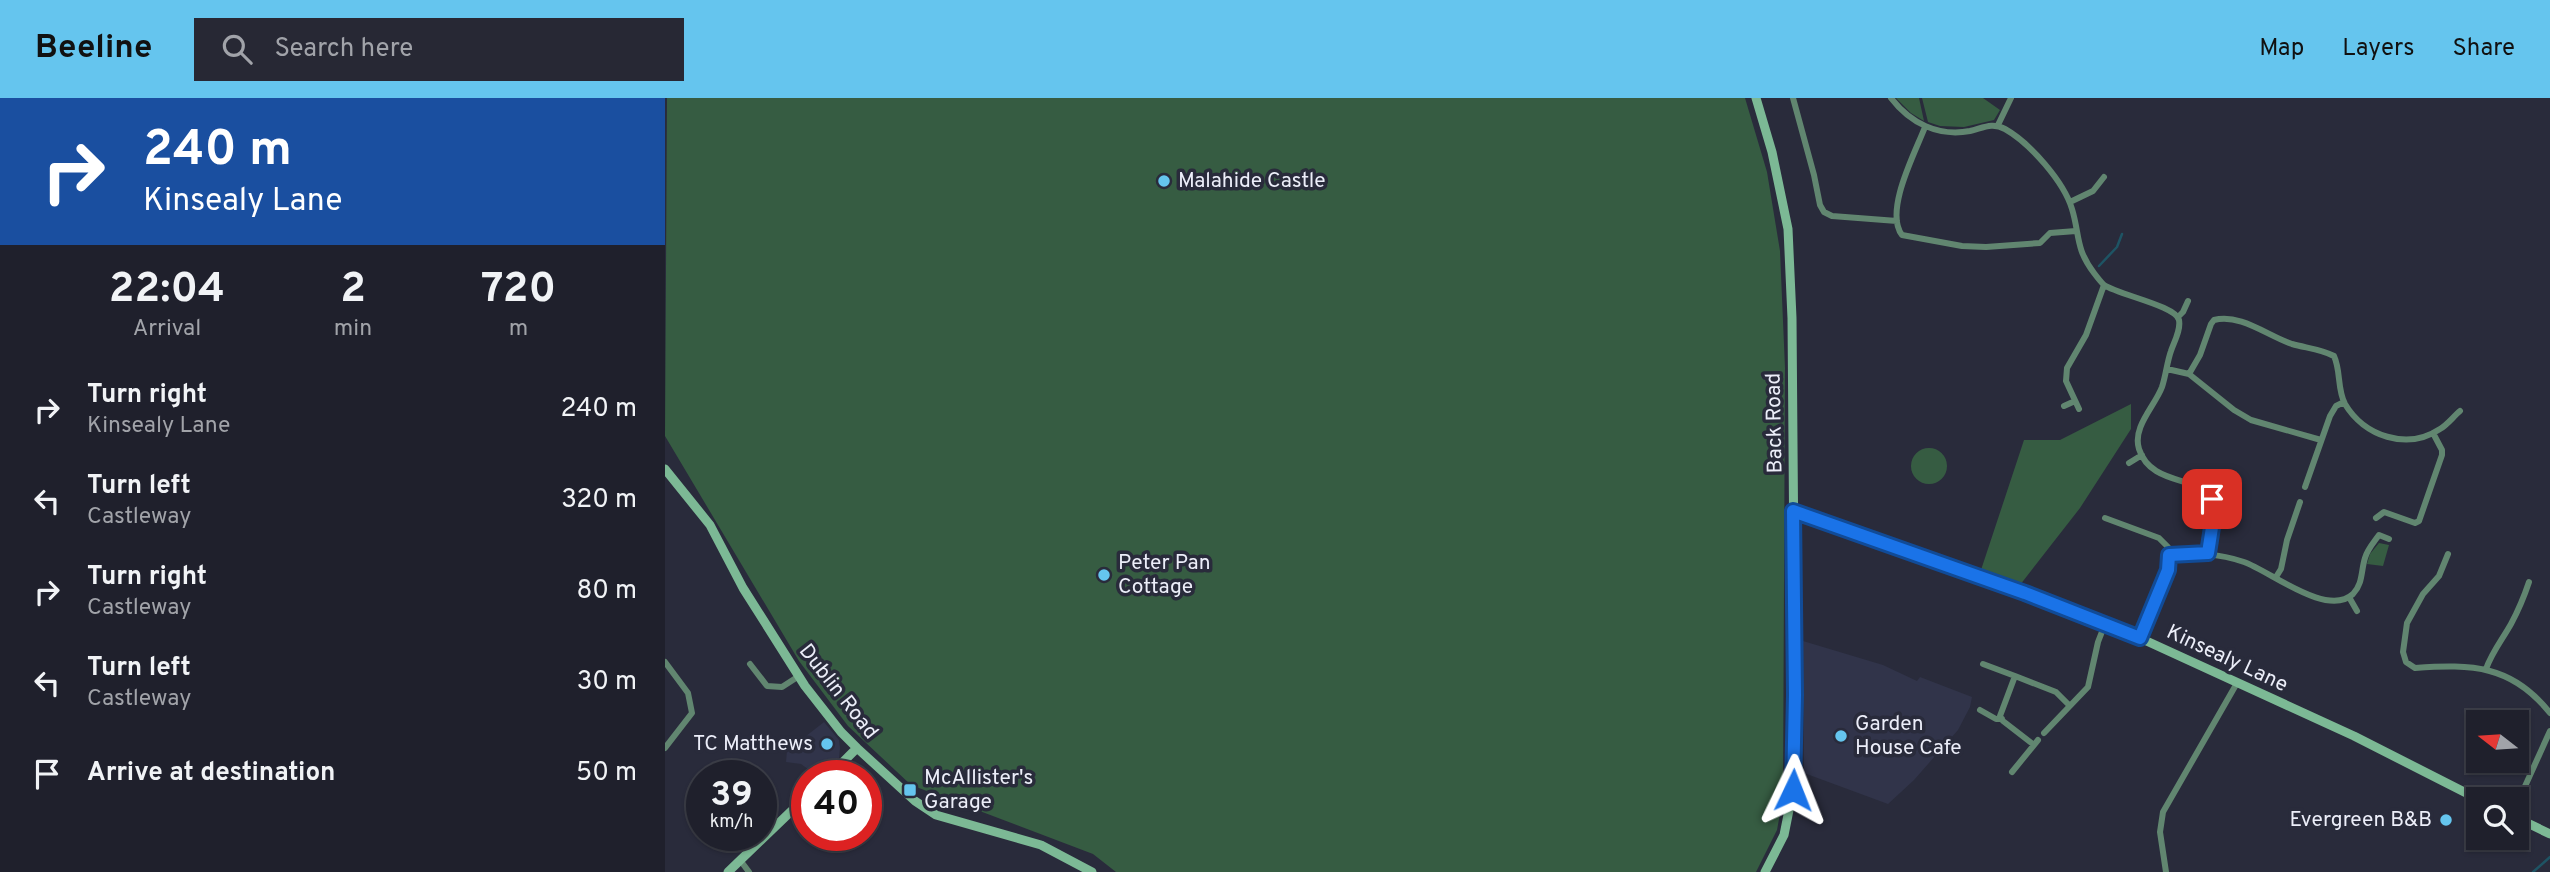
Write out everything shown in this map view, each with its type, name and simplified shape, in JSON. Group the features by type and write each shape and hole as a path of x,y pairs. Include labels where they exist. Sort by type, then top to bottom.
{"street":[{"name":"Back Road","path":"1756,98 1772,152 1788,229 1792,318 1795,695 1793,790 1784,835 1765,872"},
{"path":"1793,98 1823,212 1832,216 1897,221"},
{"path":"1891,98 1906,115 1925,127 1958,132 1998,125 2008,130 2048,167 2070,202 2083,256 2104,285 2171,310 2178,317 2179,327 2163,385 2138,432 2137,441 2142,455 2171,480 2202,487 2208,492 2215,508 2208,553"},
{"path":"1998,125 2011,98"},
{"path":"1925,127 1901,189 1897,221 1899,232 1906,237 1969,247 2040,243 2050,233 2076,231"},
{"path":"2070,202 2093,191 2104,177"},
{"path":"2079,409 2066,381 2067,368 2086,335 2104,285"},
{"path":"2178,317 2188,302"},
{"path":"2189,374 2200,355 2211,324 2214,320 2227,319 2290,343 2326,351 2334,356 2344,402 2358,420 2381,436 2407,439 2433,433 2460,411"},
{"path":"2167,369 2189,374 2251,420 2321,440"},
{"path":"2064,406 2075,401"},
{"path":"2305,487 2333,410 2344,402"},
{"path":"2376,519 2384,512 2415,523 2419,521 2442,455 2433,433"},
{"path":"2129,463 2142,455"},
{"name":"Dublin Road","path":"665,469 710,526 743,588 799,676 841,732 857,748 915,801 936,815 1041,845 1092,872"},
{"path":"2276,577 2281,569 2287,540 2300,502"},
{"name":"Kinsealy Lane","path":"1793,511 2025,593 2140,638 2354,736 2466,793"},
{"path":"2105,518 2159,538 2165,542 2169,555 2168,570 2140,638"},
{"path":"2169,555 2208,553 2243,561 2312,597 2336,600 2349,597 2355,592 2361,580 2365,556 2379,535 2389,539"},
{"path":"2448,554 2439,576 2423,594 2407,623 2403,652 2406,662 2415,668 2450,665 2486,669 2519,684 2550,713"},
{"path":"2436,561 2444,565"},
{"path":"2486,669 2498,641 2521,604 2529,582"},
{"path":"2349,597 2357,611"},
{"path":"2044,733 2088,687 2105,624"},
{"path":"665,662 688,693 692,713 665,748"},
{"path":"750,664 767,686 782,687 799,676"},
{"path":"1983,664 2056,692 2070,706"},
{"path":"2002,719 2000,716 2015,676"},
{"path":"2166,872 2160,832 2163,812 2237,683"},
{"path":"1980,710 1996,719 2002,719 2036,742 2012,772"},
{"path":"2525,787 2550,731"},
{"path":"845,760 857,748"},
{"path":"728,872 791,816"},
{"path":"2529,824 2550,834"},
{"path":"740,860 749,872"}],"shaded area":[{"path":"1803,641 1883,665 1917,681 1920,677 1972,697 1958,730 1914,780 1888,804 1804,773"},
{"path":"824,722 839,740 839,758 786,762 787,751 783,741 789,738 794,742 801,740"}],"green space":[{"name":"Malahide Castle","path":"667,98 1745,98 1767,172 1780,251 1785,368 1783,797 1777,830 1756,872 1116,872 1093,854 911,785 848,726 799,661 665,436"},
{"path":"1896,98 1919,98 1924,121 1911,113"},
{"path":"1922,98 1983,98 2000,110 1994,120 1964,127 1940,126 1928,122"},
{"path":"2131,404 2131,429 2080,508 2020,585 1981,570 2024,440 2060,440"},
{"path":"1929,448 1942,453 1947,466 1942,479 1929,484 1916,479 1911,466 1916,453"},
{"path":"2379,543 2389,545 2383,566 2367,564 2370,554"}],"waterway":[{"path":"2099,266 2117,247 2122,234"},
{"path":"2533,872 2550,857"}],"place":[{"name":"Malahide Castle","path":"1164,181"},
{"name":"Peter Pan Cottage","path":"1104,575"},
{"name":"Garden House Cafe","path":"1841,736"},
{"name":"TC Matthews","path":"827,744"},
{"name":"McAllister's Garage","path":"910,790"},
{"name":"Evergreen B&B","path":"2446,820"}],"route":[{"path":"1793,790 1793,511 2025,593 2140,638 2168,570 2169,555 2208,553 2215,508 2212,499"}]}
